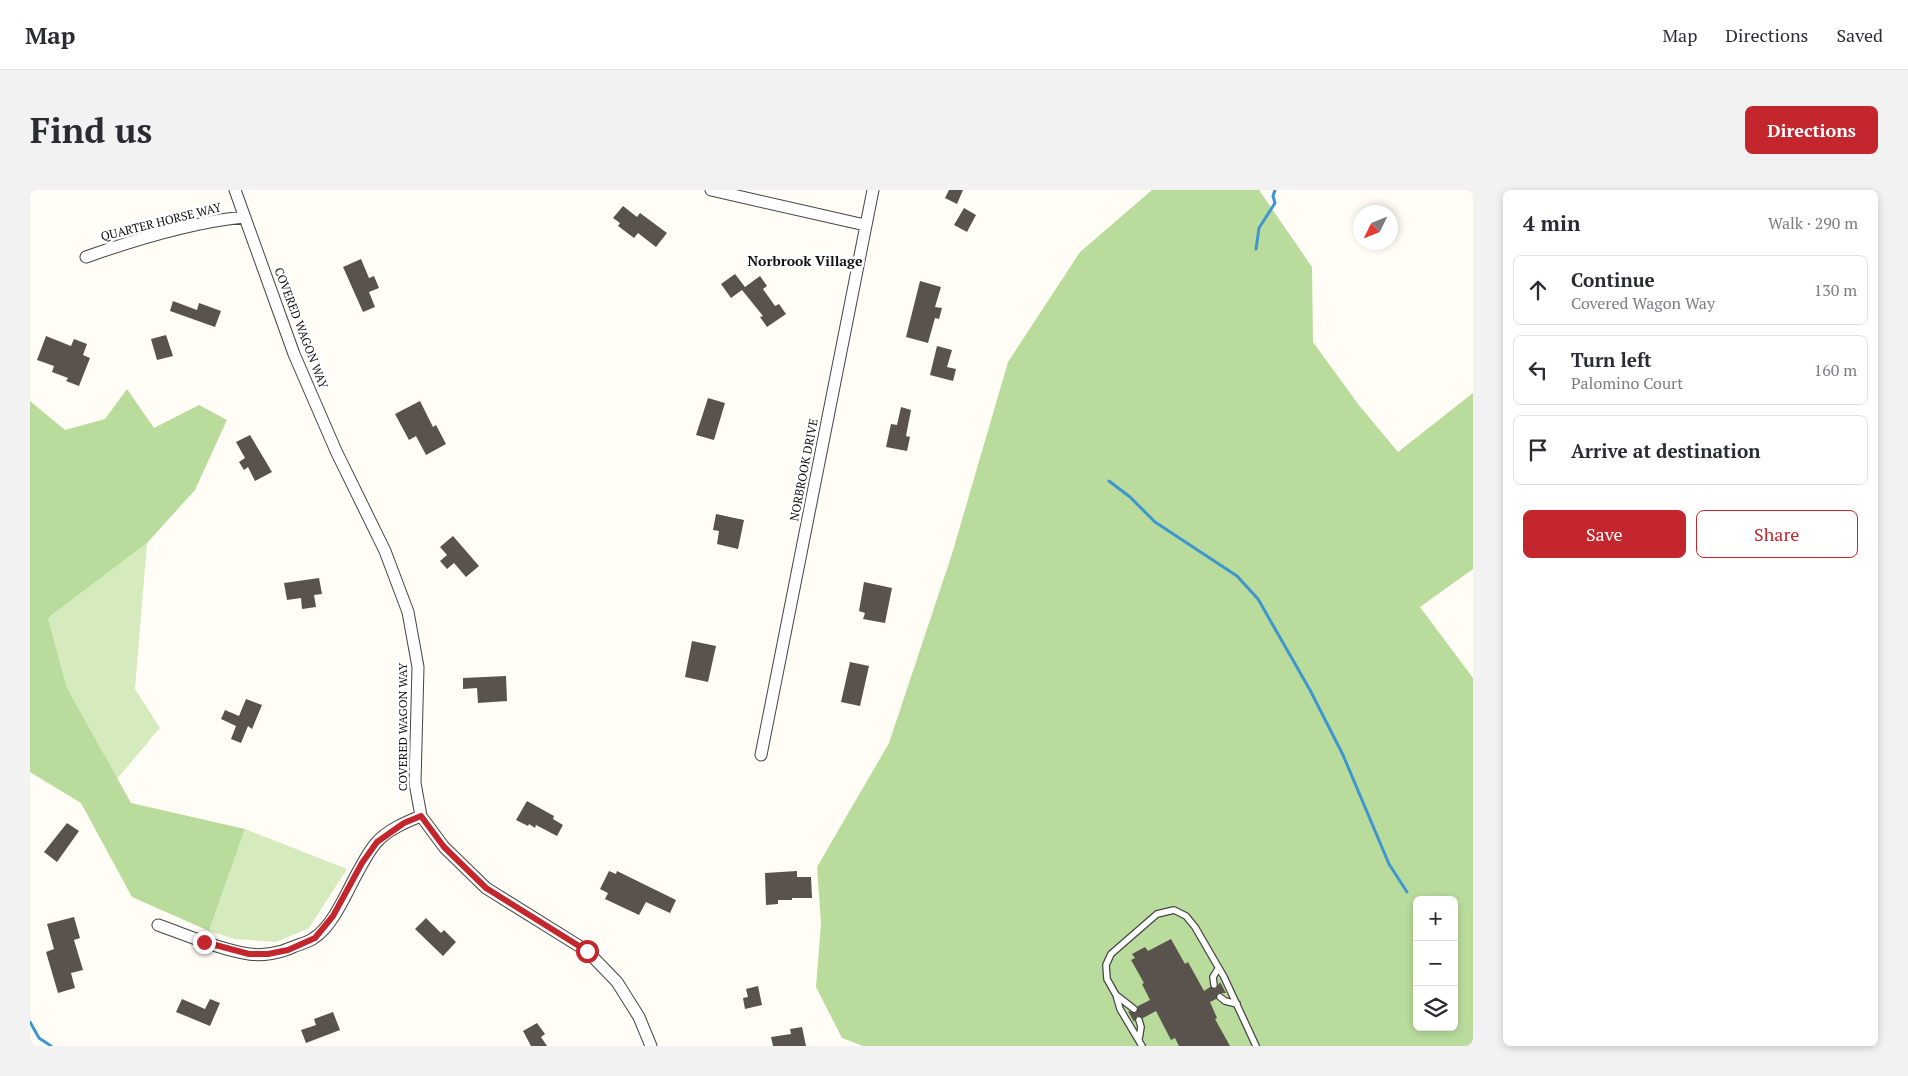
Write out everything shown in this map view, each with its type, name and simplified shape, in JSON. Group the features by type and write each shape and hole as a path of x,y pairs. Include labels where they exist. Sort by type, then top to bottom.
{"street":[{"name":"COVERED WAGON WAY","path":"236,190 294,354 336,451 385,551 408,612 418,667 415,783 421,816 444,847 486,888 587,951 617,982 639,1017 651,1046"},
{"path":"711,190 865,225"},
{"name":"NORBROOK DRIVE","path":"761,755 873,190"},
{"name":"QUARTER HORSE WAY","path":"86,257 111,248 223,219 244,217"},
{"path":"158,925 204,942 249,954 268,954 288,950 315,938 333,916 362,863 377,842 404,823 421,816"}],"lane":[{"path":"1142,1046 1120,1009 1116,995 1106,979 1107,960 1111,954 1162,911 1174,910 1186,916 1224,976 1256,1046"},
{"path":"1214,985 1213,977 1218,969"},
{"path":"1116,995 1134,1009"},
{"path":"1220,996 1224,1002 1237,1004"},
{"path":"1139,1020 1141,1027 1139,1039"}],"green space":[{"path":"1152,190 1259,190 1312,267 1313,342 1358,404 1398,452 1473,393 1473,569 1420,607 1473,678 1473,1046 863,1046 842,1038 816,987 821,923 817,867 889,743 952,554 1008,362 1080,252"},
{"path":"127,389 154,428 199,405 227,420 195,490 147,543 48,618 67,688 131,803 245,829 209,931 132,897 81,803 30,772 30,401 65,430 105,419"},
{"path":"147,543 135,689 160,728 117,779 67,688 48,618"},
{"path":"245,829 347,869 309,928 276,942 235,939 209,931"}],"building":[{"path":"949,190 963,190 957,204 945,198"},
{"path":"623,206 637,217 640,213 667,233 656,247 638,233 634,238 618,226 620,223 613,218"},
{"path":"964,208 976,215 967,232 954,225"},
{"path":"361,259 369,278 374,276 379,288 369,292 375,307 363,312 343,267"},
{"path":"735,274 745,287 760,276 767,286 763,289 775,306 779,304 786,314 767,327 760,317 763,316 742,290 731,298 721,284"},
{"path":"920,281 941,287 935,307 942,308 939,319 935,318 928,343 906,337"},
{"path":"173,301 197,310 199,303 221,311 215,327 170,311"},
{"path":"166,335 173,356 157,360 151,339"},
{"path":"46,336 71,346 74,339 87,344 83,355 90,358 79,386 66,381 68,378 52,372 54,366 37,360"},
{"path":"937,346 952,350 947,367 956,369 953,381 930,375"},
{"path":"708,398 725,403 714,440 696,435"},
{"path":"420,401 433,427 436,425 446,444 426,455 416,436 409,440 395,414"},
{"path":"901,407 911,410 906,436 910,437 907,451 886,447 891,424 897,425"},
{"path":"250,435 272,472 255,481 248,467 244,470 239,462 245,458 236,442"},
{"path":"716,514 744,520 738,549 717,544 719,531 713,530"},
{"path":"453,536 479,566 466,577 454,563 447,569 440,561 447,555 440,547"},
{"path":"319,578 322,594 314,595 316,607 302,609 301,598 287,600 284,583"},
{"path":"864,582 892,588 885,623 863,619 865,613 859,611"},
{"path":"692,641 716,646 708,682 685,677"},
{"path":"850,662 869,666 860,706 841,702"},
{"path":"506,676 507,701 478,703 477,688 463,689 463,678"},
{"path":"246,699 262,705 252,729 248,726 241,743 231,739 236,726 221,719 225,710 239,716"},
{"path":"527,801 554,816 553,819 563,825 557,836 536,825 535,828 516,820"},
{"path":"67,823 79,831 57,862 44,852"},
{"path":"609,871 616,874 617,871 676,900 670,913 646,902 639,915 605,899 608,893 600,889"},
{"path":"797,871 797,877 811,877 812,898 778,900 778,904 766,905 765,873"},
{"path":"74,917 80,938 74,940 83,970 71,973 75,988 58,993 46,952 54,949 47,924"},
{"path":"426,918 441,933 444,930 456,942 443,956 415,929"},
{"path":"1171,939 1185,964 1188,962 1204,991 1210,987 1216,989 1220,982 1226,993 1218,993 1216,999 1210,1002 1217,1018 1215,1019 1230,1046 1179,1046 1175,1038 1171,1040 1156,1011 1143,1018 1137,1016 1134,1022 1128,1011 1136,1013 1138,1006 1150,1000 1142,984 1144,983 1131,960 1135,958 1132,954 1145,947 1148,951"},
{"path":"758,986 762,1005 745,1009 743,998 748,997 746,989"},
{"path":"182,999 205,1009 210,999 220,1003 210,1026 176,1012"},
{"path":"333,1012 340,1030 306,1043 301,1030 316,1025 314,1019"},
{"path":"537,1023 545,1034 541,1037 547,1046 531,1046 523,1031"},
{"path":"802,1027 806,1046 773,1046 771,1037 791,1034 790,1029"}],"waterway":[{"path":"1256,249 1259,228 1275,203 1273,196 1275,190"},
{"path":"1109,481 1130,497 1155,522 1237,576 1258,599 1310,690 1343,755 1389,864 1407,892"},
{"path":"30,1022 39,1038 51,1046"}],"district":[{"name":"Norbrook Village","path":"805,261"}],"route":[{"path":"204,942 249,954 268,954 288,950 315,938 333,916 362,863 377,842 404,823 421,816 444,847 486,888 587,951"}]}
